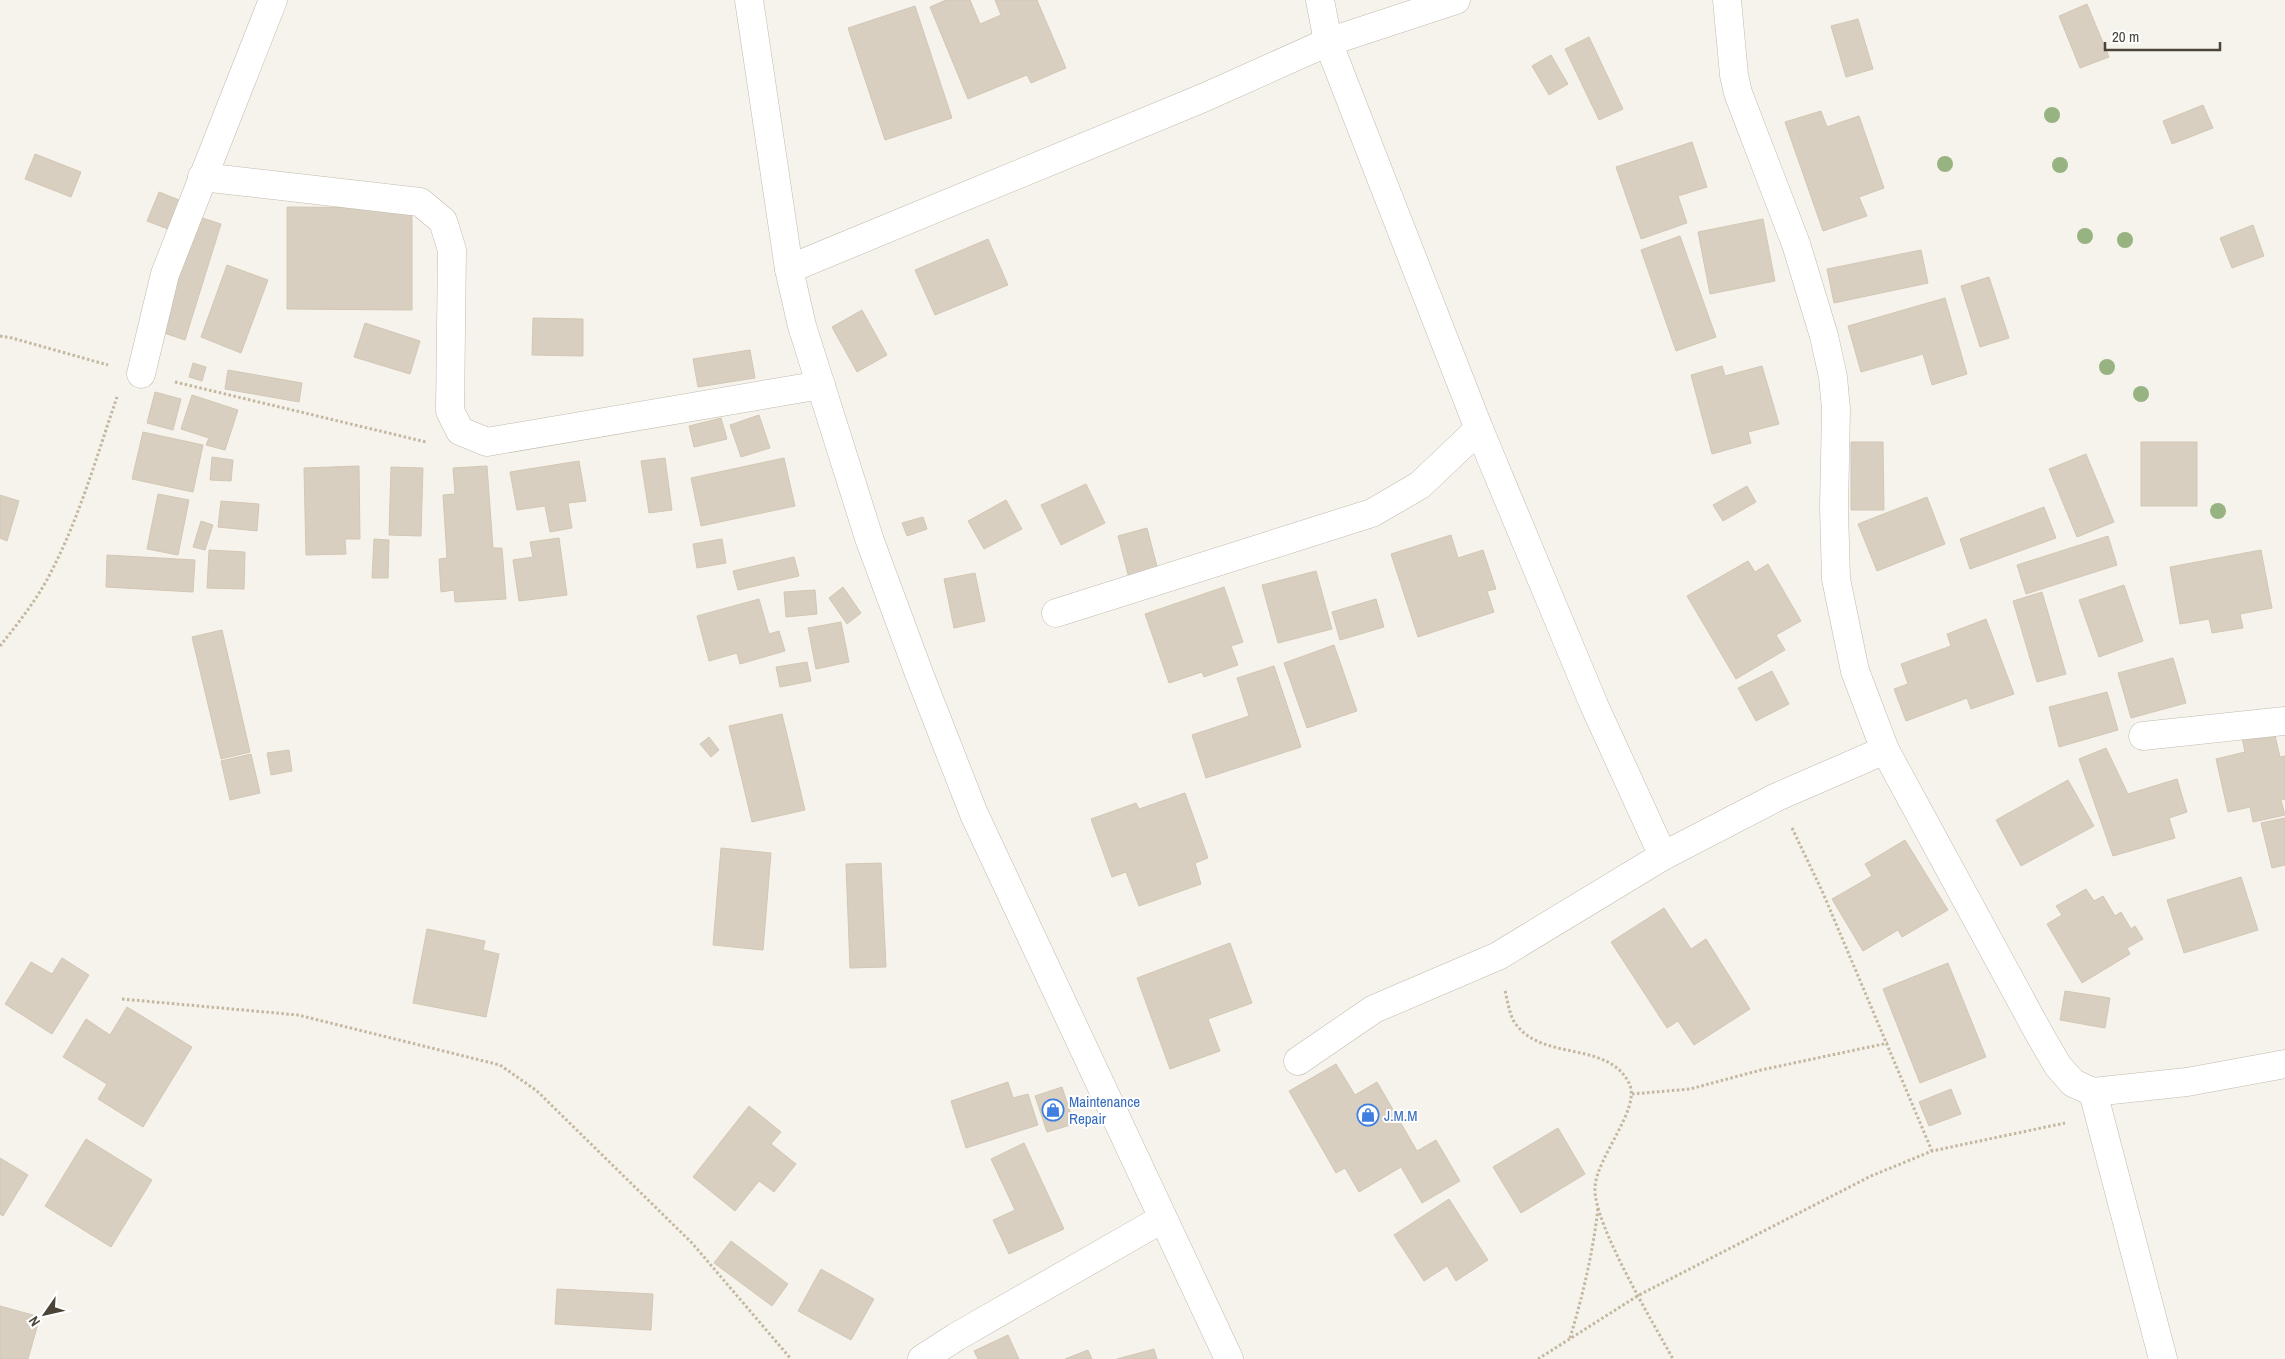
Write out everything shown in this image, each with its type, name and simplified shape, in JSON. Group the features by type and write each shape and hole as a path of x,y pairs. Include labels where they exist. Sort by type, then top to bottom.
{"street":[{"path":"134,372 165,274 273,0"},
{"path":"748,0 789,269 802,326 870,541 974,814 1229,1359"},
{"path":"1320,0 1328,42 1479,428 1594,705 1663,856"},
{"path":"789,269 1157,117 1328,42 1456,0"},
{"path":"1727,0 1734,75 1738,93 1796,244 1826,344 1833,377 1836,409 1834,509 1836,579 1855,671 1885,750 2058,1066 2073,1083 2097,1104 2163,1359"},
{"path":"202,177 420,202 443,221 452,250 450,411 460,431 488,442 821,385"},
{"path":"1056,612 1372,513 1420,485 1479,428"},
{"path":"2143,736 2285,720"},
{"path":"1298,1062 1374,1009 1498,956 1663,856 1778,797 1885,750"},
{"path":"2097,1104 2187,1082 2285,1064"},
{"path":"922,1359 956,1337 1162,1219"}],"path":[{"path":"0,336 134,372 428,442"},
{"path":"0,646 29,609 52,570 134,372"},
{"path":"1778,797 1823,893 1932,1151"},
{"path":"1498,956 1510,1014 1515,1024 1523,1032 1533,1040 1546,1046 1602,1059 1625,1077 1632,1094 1626,1113 1601,1161 1594,1190 1609,1237 1673,1359"},
{"path":"122,999 298,1015 500,1064 537,1091 692,1243 791,1359"},
{"path":"1632,1094 1690,1089 1761,1070 1888,1043"},
{"path":"1538,1359 1639,1295 1871,1176 1932,1151 2097,1104"},
{"path":"1570,1338 1592,1250 1598,1207"}],"building":[{"path":"946,0 970,0 980,24 1001,15 995,0 1037,0 1066,68 1031,83 1027,75 968,99 930,7"},
{"path":"2087,4 2109,57 2080,68 2059,16"},
{"path":"915,6 952,118 885,140 848,28"},
{"path":"1858,19 1873,69 1846,77 1831,26"},
{"path":"1589,37 1623,109 1599,120 1565,49"},
{"path":"1551,55 1568,84 1549,95 1532,66"},
{"path":"2203,105 2213,128 2172,144 2163,121"},
{"path":"1821,111 1827,127 1859,116 1884,188 1859,197 1867,216 1823,231 1785,122"},
{"path":"1692,142 1707,187 1678,196 1687,223 1641,239 1616,167"},
{"path":"35,154 81,172 71,197 25,179"},
{"path":"159,192 184,202 173,231 147,221"},
{"path":"287,207 412,208 412,310 287,309"},
{"path":"196,216 221,224 185,340 161,332"},
{"path":"1763,219 1775,281 1710,294 1698,232"},
{"path":"2253,225 2264,256 2232,268 2220,238"},
{"path":"1680,236 1716,337 1676,351 1641,250"},
{"path":"988,239 1008,285 935,315 915,270"},
{"path":"1921,250 1928,283 1834,303 1827,269"},
{"path":"227,265 268,280 241,353 201,337"},
{"path":"1989,277 2009,338 1980,347 1961,286"},
{"path":"1945,298 1967,374 1932,385 1923,354 1861,372 1848,326"},
{"path":"862,310 887,355 857,372 832,327"},
{"path":"533,318 583,319 583,356 532,355"},
{"path":"365,323 420,341 410,374 354,357"},
{"path":"750,350 755,378 698,387 693,359"},
{"path":"193,363 206,367 202,381 189,377"},
{"path":"1722,366 1725,376 1762,366 1779,424 1748,432 1751,443 1712,454 1691,375"},
{"path":"228,370 302,383 299,402 225,389"},
{"path":"155,392 181,399 173,430 147,423"},
{"path":"192,395 238,410 225,450 206,445 209,438 181,429"},
{"path":"759,415 770,448 741,457 730,425"},
{"path":"721,418 727,439 694,447 689,426"},
{"path":"143,432 203,445 193,492 132,479"},
{"path":"1851,442 1883,442 1884,510 1851,510"},
{"path":"2141,442 2197,442 2197,506 2141,506"},
{"path":"2086,454 2114,522 2077,537 2049,469"},
{"path":"212,457 233,460 231,481 210,480"},
{"path":"665,458 672,510 649,513 641,461"},
{"path":"784,458 795,506 701,526 691,478"},
{"path":"579,461 586,501 568,503 572,528 550,532 545,506 517,510 510,472"},
{"path":"359,466 360,539 345,539 346,554 306,555 304,468"},
{"path":"487,466 493,548 502,548 506,599 455,602 454,590 441,592 439,559 447,558 443,495 455,494 453,468"},
{"path":"391,467 423,468 421,536 389,535"},
{"path":"1086,484 1105,523 1061,545 1041,505"},
{"path":"1747,486 1756,502 1723,521 1713,505"},
{"path":"158,494 189,500 178,555 147,549"},
{"path":"0,495 19,501 7,541 0,538"},
{"path":"1927,497 1945,544 1877,571 1858,524"},
{"path":"1006,500 1022,529 984,549 968,521"},
{"path":"221,501 259,504 257,531 218,527"},
{"path":"2044,507 2056,538 1970,569 1960,539"},
{"path":"923,517 927,529 907,536 902,523"},
{"path":"201,521 213,525 205,550 193,547"},
{"path":"1147,528 1159,574 1130,582 1118,536"},
{"path":"1451,535 1458,558 1483,550 1496,589 1487,591 1494,612 1418,637 1391,554"},
{"path":"2108,536 2117,565 2026,594 2017,565"},
{"path":"559,538 567,595 519,601 513,560 533,557 530,542"},
{"path":"374,539 389,540 388,578 372,578"},
{"path":"722,539 726,563 697,568 693,544"},
{"path":"209,550 245,552 244,589 207,588"},
{"path":"2261,550 2272,608 2240,614 2243,628 2212,633 2209,619 2180,624 2170,567"},
{"path":"107,555 195,560 193,592 106,587"},
{"path":"794,557 799,576 738,590 733,571"},
{"path":"1748,561 1755,572 1768,564 1801,621 1776,635 1785,650 1736,679 1687,596"},
{"path":"1316,571 1332,629 1278,643 1262,585"},
{"path":"975,573 985,621 954,628 944,579"},
{"path":"2124,585 2143,641 2099,657 2079,600"},
{"path":"843,587 861,613 847,624 829,598"},
{"path":"1224,587 1243,642 1231,646 1238,665 1204,677 1202,672 1169,683 1145,614"},
{"path":"815,590 817,614 786,617 784,592"},
{"path":"2042,592 2066,674 2037,682 2013,601"},
{"path":"759,599 769,634 779,631 785,651 740,664 737,653 709,661 697,616"},
{"path":"1376,599 1384,627 1340,640 1332,612"},
{"path":"1986,619 2014,694 1971,709 1967,698 1906,721 1894,689 1908,684 1901,664 1951,646 1947,634"},
{"path":"841,622 849,662 816,669 808,628"},
{"path":"222,630 250,752 221,759 192,637"},
{"path":"1334,645 1357,711 1307,728 1284,663"},
{"path":"2173,658 2186,703 2131,718 2118,673"},
{"path":"807,662 811,681 780,687 776,667"},
{"path":"1274,666 1301,747 1206,778 1192,735 1249,716 1237,678"},
{"path":"1772,671 1789,704 1756,721 1738,688"},
{"path":"2107,692 2118,730 2059,747 2049,707"},
{"path":"782,714 805,810 752,822 729,726"},
{"path":"2274,731 2280,757 2285,756 2285,799 2281,800 2285,815 2253,822 2250,807 2228,812 2216,759 2245,752 2242,738"},
{"path":"709,737 719,750 711,757 700,744"},
{"path":"2106,748 2128,794 2177,779 2187,812 2169,818 2175,838 2113,856 2079,759"},
{"path":"289,750 292,771 271,775 267,753"},
{"path":"251,754 260,793 230,800 221,761"},
{"path":"2068,780 2094,826 2021,866 1996,820"},
{"path":"1185,793 1208,858 1195,863 1201,884 1139,906 1126,872 1112,877 1091,819 1136,803 1139,809"},
{"path":"2285,818 2285,865 2272,868 2261,823"},
{"path":"1905,840 1948,910 1902,937 1898,930 1863,951 1832,899 1872,876 1865,864"},
{"path":"721,848 771,853 763,950 713,945"},
{"path":"881,863 886,967 850,968 846,864"},
{"path":"2241,877 2258,930 2184,953 2167,900"},
{"path":"2086,889 2094,901 2103,896 2115,916 2121,912 2131,929 2135,926 2143,939 2127,948 2130,954 2082,983 2047,924 2062,915 2056,906"},
{"path":"1664,908 1691,949 1706,939 1750,1009 1694,1045 1678,1021 1667,1028 1611,942"},
{"path":"427,929 485,941 483,950 499,954 486,1017 413,1003"},
{"path":"1230,943 1252,1003 1208,1019 1220,1051 1170,1069 1137,978"},
{"path":"62,958 89,975 52,1034 5,1004 31,962 52,974"},
{"path":"1948,963 1986,1057 1920,1083 1883,989"},
{"path":"2065,991 2110,998 2105,1028 2060,1020"},
{"path":"127,1007 192,1047 143,1127 98,1099 107,1084 63,1057 86,1019 110,1035"},
{"path":"1336,1064 1355,1095 1377,1082 1417,1151 1436,1140 1460,1181 1422,1203 1401,1167 1359,1192 1345,1168 1336,1173 1289,1091"},
{"path":"1008,1082 1013,1098 1028,1094 1038,1125 966,1148 951,1101"},
{"path":"1062,1087 1074,1124 1047,1132 1035,1096"},
{"path":"1951,1089 1961,1114 1929,1126 1919,1102"},
{"path":"749,1106 781,1132 771,1144 796,1164 774,1192 759,1181 735,1211 693,1177"},
{"path":"1558,1128 1585,1174 1521,1213 1493,1167"},
{"path":"86,1139 152,1180 111,1247 45,1206"},
{"path":"1024,1143 1064,1229 1009,1254 993,1220 1015,1210 991,1159"},
{"path":"0,1158 28,1175 3,1216 0,1214"},
{"path":"1449,1199 1488,1260 1456,1281 1447,1266 1424,1281 1394,1235"},
{"path":"731,1241 788,1284 772,1306 714,1263"},
{"path":"821,1269 874,1299 851,1340 798,1311"},
{"path":"557,1289 653,1294 651,1330 555,1324"},
{"path":"0,1306 40,1317 28,1359 0,1359"},
{"path":"1008,1335 1019,1359 978,1359 974,1351"},
{"path":"1154,1349 1157,1359 1117,1359"},
{"path":"1088,1350 1092,1359 1065,1359"}],"place":[{"name":"Maintenance Repair","path":"1053,1110"},
{"name":"J.M.M","path":"1368,1115"}]}
